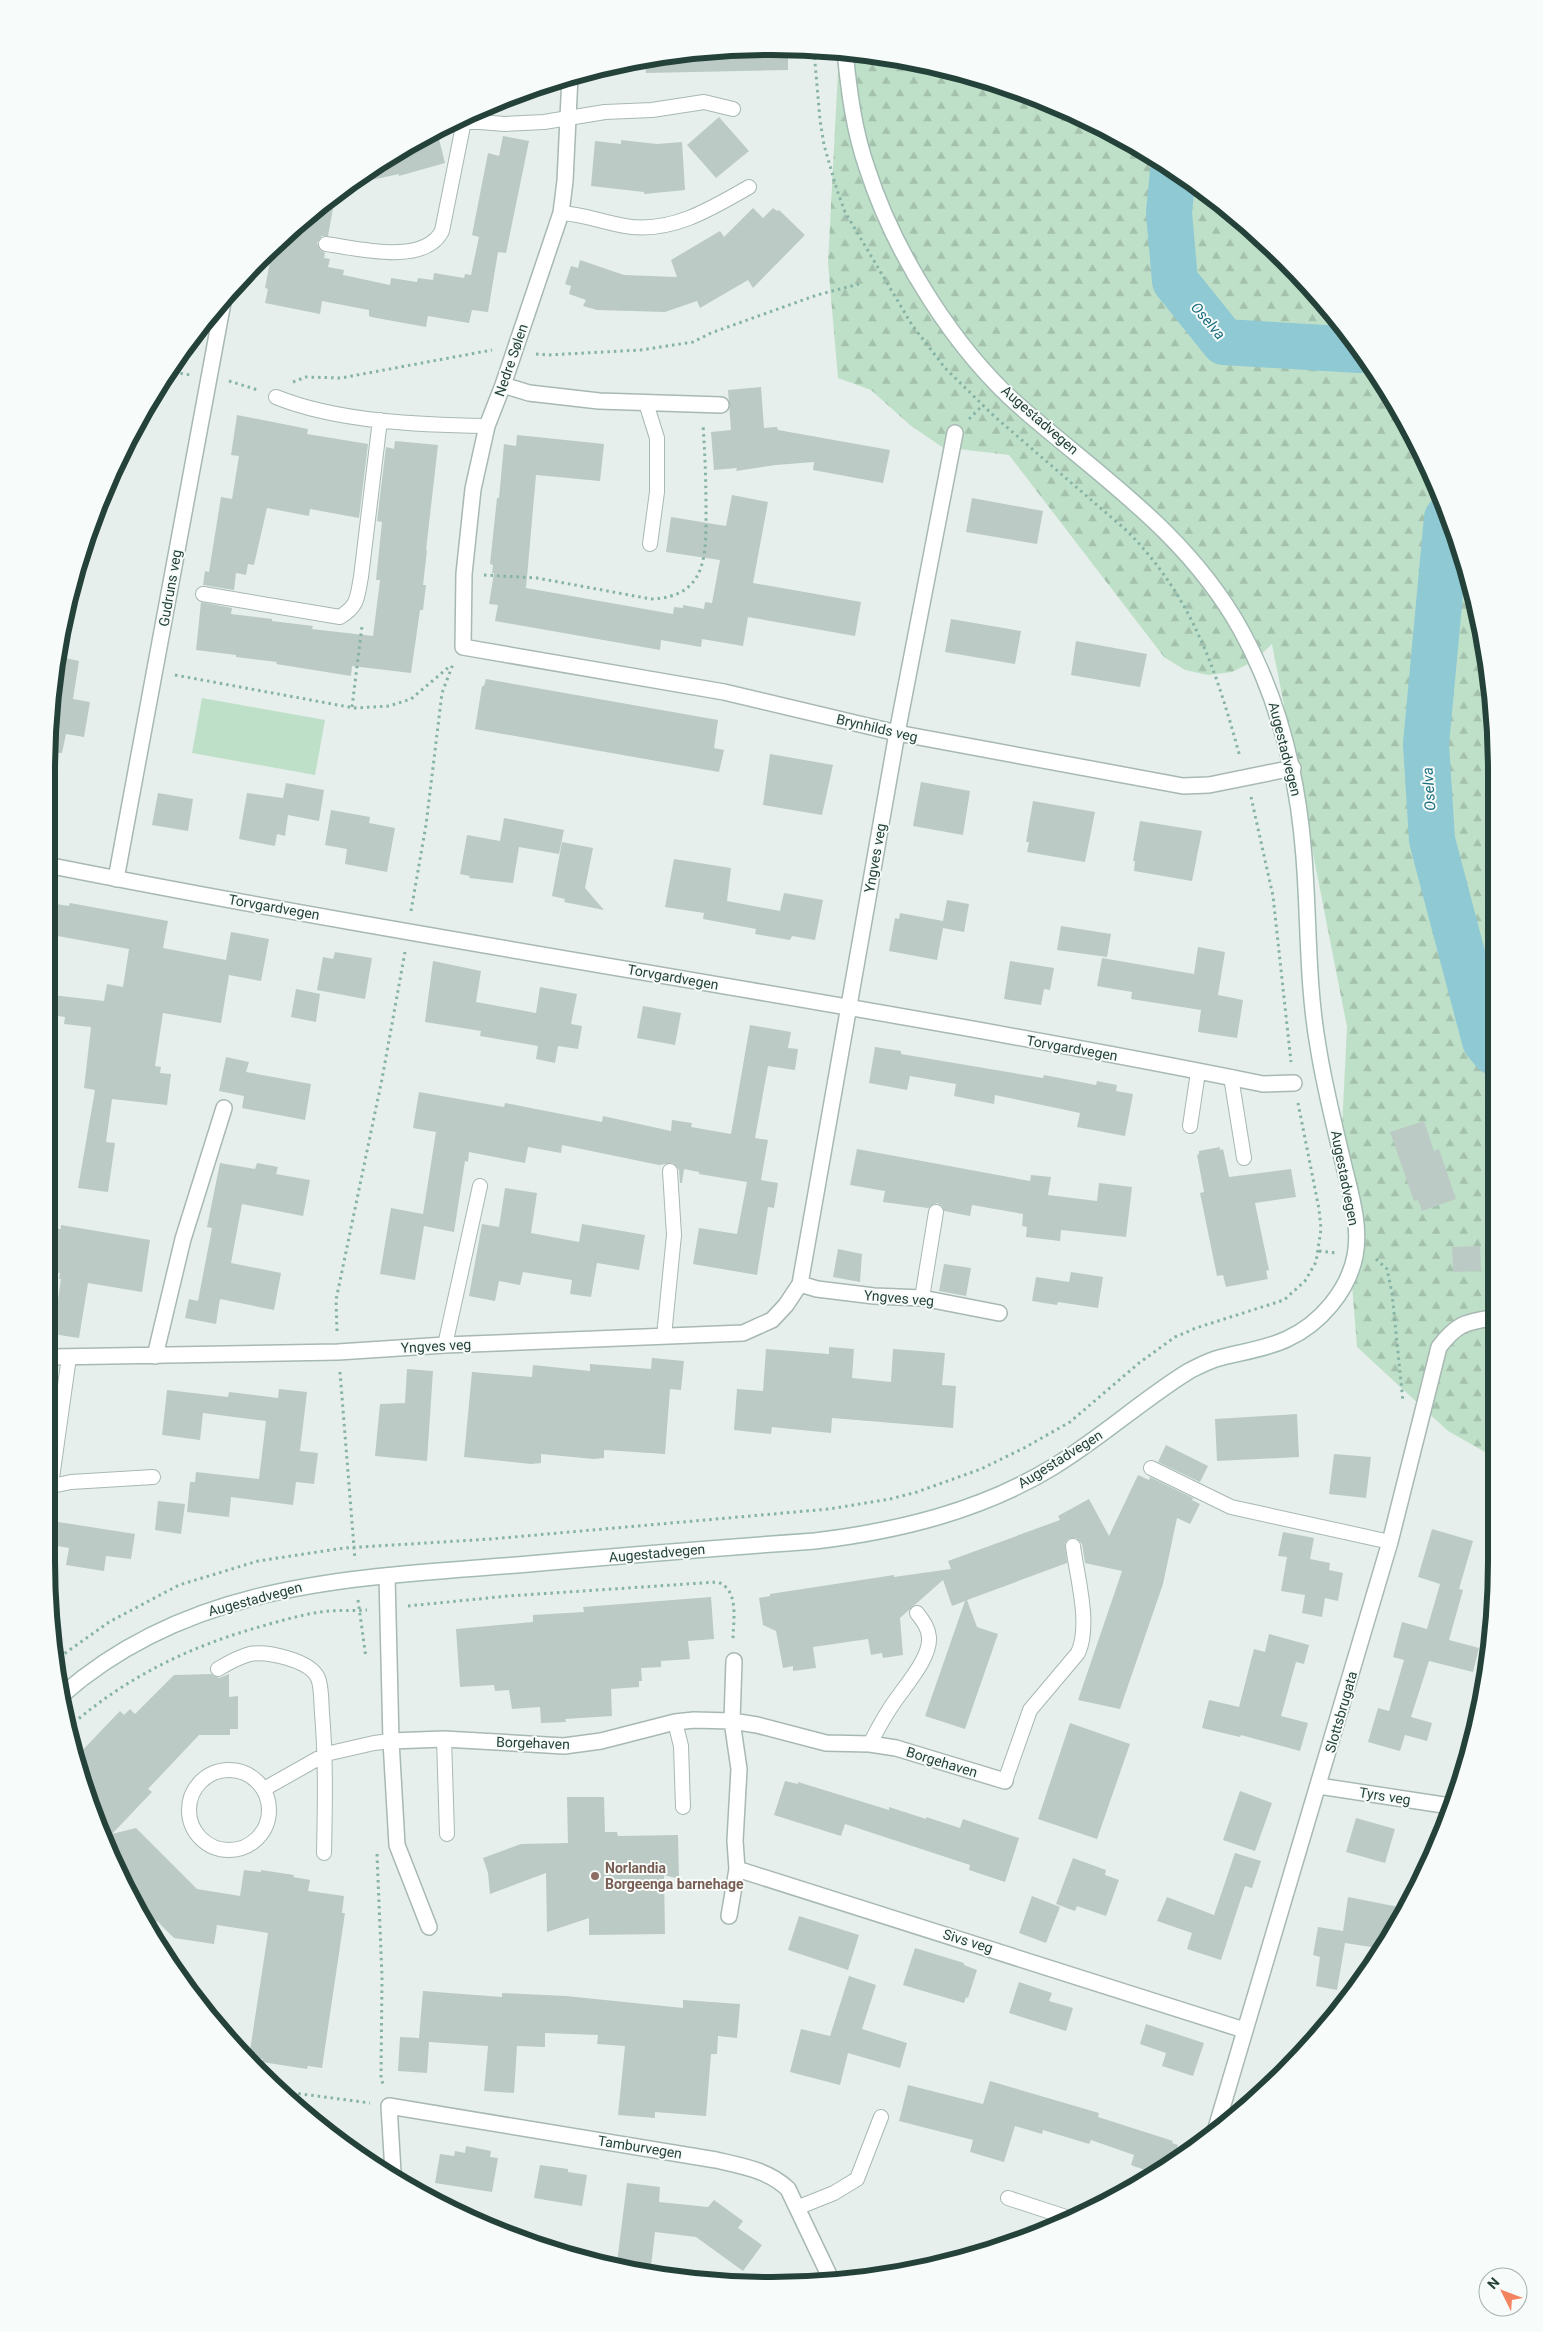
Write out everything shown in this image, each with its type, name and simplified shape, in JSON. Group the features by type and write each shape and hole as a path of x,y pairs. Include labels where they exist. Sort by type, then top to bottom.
{"street":[{"name":"Augestadvegen","path":"67,1691 102,1664 146,1637 190,1617 273,1592 310,1585 387,1576 816,1541 871,1534 939,1517 1006,1492 1052,1468 1189,1371 1213,1360 1287,1340 1323,1314 1337,1297 1347,1278 1355,1256 1356,1236 1352,1200 1323,1074 1316,1034 1307,930 1305,859 1299,806 1292,768 1272,696 1240,628 1206,576 1163,527 1022,408 986,371 960,340 920,284 879,201 867,169 850,96 846,59"},
{"name":"Nedre Sølen","path":"463,647 464,574 473,489 487,426 504,384 561,213 566,181 570,84"},
{"name":"Gudruns veg","path":"116,879 221,313"},
{"path":"504,384 529,393 560,398 721,405"},
{"name":"Yngves veg","path":"55,1357 338,1352 445,1345 743,1333 772,1320 786,1305 800,1284 897,734 955,433"},
{"name":"Brynhilds veg","path":"463,647 724,692 897,734 1183,786 1209,784 1292,768"},
{"name":"Torvgardvegen","path":"55,867 408,932 848,1007 1263,1084 1294,1083"},
{"path":"155,1356 183,1239 224,1108"},
{"name":"Yngves veg","path":"800,1284 817,1289 874,1296 922,1298 998,1313"},
{"name":"Slottsbrugata","path":"1218,2121 1390,1542 1416,1441 1429,1379 1439,1347 1453,1329 1475,1320 1488,1318"},
{"path":"387,1576 391,1741 397,1845 429,1927"},
{"path":"729,1916 737,1869 735,1841 739,1769 732,1721 734,1661"},
{"name":"Borgehaven","path":"391,1741 444,1739 564,1746 601,1741 675,1722 694,1720 732,1721 757,1725 826,1743 870,1744 896,1748 1005,1781"},
{"name":"Tyrs veg","path":"1319,1786 1445,1805"},
{"name":"Sivs veg","path":"737,1869 1244,2030"},
{"path":"389,2106 392,2168"},
{"name":"Tamburvegen","path":"389,2106 716,2160 758,2170 778,2179 788,2189 828,2274"}],"lane":[{"path":"475,120 505,124 569,119 605,112 652,110 704,102 733,109"},
{"path":"326,244 382,252 405,252 421,249 432,244 442,231 459,127"},
{"path":"561,213 579,214 630,227 647,228 672,224 692,218 749,187"},
{"path":"276,397 326,412 380,420 446,426 487,426"},
{"path":"646,403 657,438 657,492 650,544"},
{"path":"202,594 340,617 351,610 356,602 362,577 380,420"},
{"path":"1190,1126 1198,1072"},
{"path":"1231,1077 1244,1158"},
{"path":"664,1336 674,1234 670,1171"},
{"path":"445,1345 480,1186"},
{"path":"922,1298 936,1212"},
{"path":"55,1455 68,1357"},
{"path":"1151,1468 1231,1506 1390,1542"},
{"path":"55,1485 71,1482 153,1477"},
{"path":"1005,1781 1030,1710 1078,1653 1083,1642 1082,1614 1073,1546"},
{"path":"870,1744 889,1708 913,1675 927,1650 929,1638 926,1625 917,1613"},
{"path":"218,1668 235,1659 251,1654 272,1656 297,1661 309,1667 318,1678 326,1754 324,1853"},
{"path":"675,1722 681,1746 683,1807"},
{"path":"444,1739 447,1834"},
{"path":"264,1789 326,1754 391,1741"},
{"path":"226,1769 238,1770 257,1780 264,1789 269,1802 269,1815 265,1828 257,1839 245,1846 232,1850 219,1849 206,1843 196,1834 190,1822 188,1809 190,1797 197,1785 206,1776 226,1769"},
{"path":"798,2207 834,2193 857,2178 881,2117"},
{"path":"1008,2198 1061,2215"}],"path":[{"path":"61,1657 109,1622 192,1580 258,1561 354,1548 491,1539 779,1514 865,1503 916,1492 981,1469 1024,1448 1070,1422 1150,1354 1175,1337 1196,1328 1284,1300 1306,1281 1319,1251 1321,1228 1319,1209 1294,1083 1272,896 1246,777 1225,703 1198,631 1166,576 1146,550 1126,530 994,416 945,368 912,325 845,212 837,190 824,145 815,57"},
{"path":"209,379 242,383 276,397 296,379 306,377 341,378 500,349 547,355 668,346 693,342 711,333 817,295 859,284"},
{"path":"351,610 362,620 352,707"},
{"path":"355,1561 338,1352 336,1300 382,1080 408,932 426,825 442,693 452,665 463,647"},
{"path":"155,671 352,707 389,706 411,699 452,665"},
{"path":"1319,1251 1375,1258 1387,1269 1392,1293 1403,1411 1416,1441"},
{"path":"74,1723 110,1695 151,1670 206,1642 291,1618 329,1611 359,1611 508,1596 717,1582 723,1584 729,1590 733,1601 734,1661"},
{"path":"359,1611 368,1667"},
{"path":"293,2093 389,2106 381,2078 382,1977 377,1850"}],"green space":[{"path":"839,59 865,61 957,79 1002,93 1088,129 1130,151 1208,203 1278,265 1310,299 1340,335 1392,413 1414,455 1450,541 1464,586 1482,678 1488,772 1488,1454 1448,1431 1357,1347 1341,1148 1347,1027 1272,644 1254,661 1232,672 1208,675 1185,670 1164,657 1009,455 942,447 910,425 871,390 838,378 828,263"},
{"path":"202,698 325,720 315,775 192,753"}],"building":[{"path":"788,56 788,70 646,73 645,67 678,61 725,57"},
{"path":"719,117 749,151 716,178 687,145"},
{"path":"503,136 529,141 506,253 498,252 488,312 472,310 469,323 428,316 426,327 371,317 369,316 369,310 322,301 320,314 265,303 268,289 265,288 270,260 334,204 328,236 322,236 317,243 320,250 325,253 324,258 330,259 328,267 344,270 343,275 390,285 391,278 417,282 418,278 433,280 434,273 464,278 465,274 471,275 479,237 472,235 488,153 499,156"},
{"path":"439,139 445,163 399,176 399,174 365,181 413,151"},
{"path":"621,140 657,144 682,142 685,190 644,194 644,192 591,186 595,141 621,144"},
{"path":"753,208 763,218 773,208 777,211 779,210 805,235 753,288 748,280 700,308 697,301 665,312 597,310 583,306 586,300 569,294 571,286 565,284 571,266 578,268 580,260 624,275 677,277 671,260 720,231 724,237"},
{"path":"761,387 764,428 777,427 778,430 890,450 883,483 813,470 814,462 736,471 737,468 714,470 711,432 731,430 728,390"},
{"path":"237,415 308,429 307,434 368,444 359,518 310,509 309,516 267,508 254,565 248,564 246,575 236,573 234,590 203,585 205,571 209,572 221,497 232,499 239,456 231,455"},
{"path":"517,435 604,444 600,481 536,475 526,588 673,614 674,607 683,608 683,605 704,609 705,602 712,603 720,560 666,552 671,517 726,526 732,495 768,502 753,583 861,602 855,636 748,617 743,646 702,639 701,647 661,640 660,650 495,621 498,605 489,604 494,573 492,573 493,565 490,564 497,498 499,498 504,444 516,446"},
{"path":"395,441 438,445 423,585 426,585 423,610 420,610 411,673 352,666 351,676 276,664 277,662 236,657 236,655 196,650 201,602 232,608 231,614 313,626 312,629 373,636 380,580 376,580 382,522 377,521 386,447 394,449"},
{"path":"972,498 1043,511 1037,544 966,532"},
{"path":"951,619 1021,631 1015,664 945,652"},
{"path":"1076,641 1147,654 1140,687 1071,675"},
{"path":"65,658 79,661 73,699 90,702 84,737 66,734 62,753 56,752 61,678"},
{"path":"486,679 718,720 714,748 724,750 719,772 475,729 482,686 484,686"},
{"path":"770,754 833,765 822,815 763,805"},
{"path":"921,782 970,791 963,835 913,826"},
{"path":"286,783 324,790 319,821 288,815 285,836 277,834 275,846 239,839 247,793 283,798"},
{"path":"158,793 193,799 188,831 152,825"},
{"path":"1033,801 1095,812 1085,862 1027,852 1029,842 1026,842"},
{"path":"331,810 370,817 369,823 395,828 387,872 345,864 347,849 325,845"},
{"path":"504,818 564,830 559,854 519,847 513,883 469,878 470,876 460,874 467,835 500,841"},
{"path":"1140,821 1202,831 1192,881 1134,871 1135,861 1133,861"},
{"path":"562,842 593,848 585,888 604,910 564,902 565,899 552,896"},
{"path":"674,859 731,868 727,901 780,911 784,893 823,900 815,940 792,936 790,940 755,934 756,929 703,919 704,913 665,907"},
{"path":"947,900 969,904 964,932 943,928 937,960 889,951 895,918 899,919 900,913 943,921"},
{"path":"70,903 168,921 163,948 226,960 231,932 269,939 261,981 229,975 221,1023 163,1013 155,1066 161,1067 160,1073 171,1074 167,1105 112,1099 106,1142 115,1143 108,1192 78,1188 95,1090 84,1088 91,1027 64,1024 65,1017 55,1015 55,995 104,1001 107,984 123,987 129,949 55,936 56,904 69,906"},
{"path":"1061,926 1111,934 1107,957 1057,950"},
{"path":"1198,947 1225,952 1218,995 1243,1000 1237,1038 1198,1032 1201,1010 1131,999 1132,992 1097,986 1102,958 1194,974"},
{"path":"335,952 372,958 365,999 317,990 323,957 333,959"},
{"path":"433,961 481,971 476,1002 536,1013 540,987 577,994 571,1024 582,1026 578,1049 558,1046 555,1063 536,1059 538,1046 480,1036 481,1031 425,1022"},
{"path":"1010,961 1054,968 1050,990 1044,989 1041,1005 1004,999"},
{"path":"296,989 320,994 316,1022 291,1017"},
{"path":"643,1006 681,1013 675,1045 637,1038"},
{"path":"750,1025 791,1032 788,1048 798,1049 795,1070 768,1066 755,1138 768,1140 761,1180 778,1183 774,1208 768,1207 757,1275 693,1264 699,1228 737,1234 747,1182 699,1174 699,1172 684,1169 682,1183 680,1183 679,1170 673,1163 659,1165 562,1145 561,1153 528,1147 525,1163 469,1152 468,1162 465,1161 454,1232 424,1226 415,1280 380,1274 391,1208 423,1214 436,1132 413,1128 419,1092 504,1107 505,1103 602,1122 603,1116 671,1131 672,1120 692,1123 691,1127 731,1134"},
{"path":"875,1047 901,1051 901,1054 1043,1078 1044,1075 1096,1085 1097,1081 1117,1085 1116,1091 1133,1094 1125,1136 1077,1127 1080,1113 995,1095 994,1104 954,1096 956,1084 910,1076 907,1090 869,1083"},
{"path":"226,1057 249,1062 246,1072 311,1084 305,1120 242,1108 244,1096 219,1091"},
{"path":"1424,1121 1434,1151 1439,1149 1456,1199 1422,1211 1418,1200 1414,1201 1390,1132"},
{"path":"1220,1147 1220,1150 1223,1149 1229,1177 1291,1169 1296,1197 1255,1203 1269,1270 1266,1271 1268,1279 1226,1287 1223,1275 1217,1276 1200,1193 1204,1192 1197,1155 1199,1151"},
{"path":"857,1149 1030,1181 1031,1175 1051,1177 1048,1195 1097,1201 1099,1183 1132,1187 1126,1237 1061,1230 1060,1241 1026,1237 1027,1227 1022,1226 1023,1214 972,1205 970,1216 944,1211 942,1206 937,1203 928,1208 883,1202 885,1191 850,1185"},
{"path":"220,1163 255,1169 257,1163 278,1167 276,1174 310,1180 303,1216 242,1204 231,1263 281,1273 274,1310 220,1299 216,1324 185,1318 189,1299 198,1301 212,1228 207,1227"},
{"path":"505,1188 537,1193 531,1233 579,1242 582,1224 645,1235 639,1270 597,1263 591,1297 570,1294 572,1280 523,1272 520,1285 499,1281 495,1301 469,1296 482,1224 499,1227"},
{"path":"61,1225 150,1240 142,1292 88,1283 79,1338 55,1334 55,1320 61,1279 59,1279 60,1273 55,1272 55,1228 61,1229"},
{"path":"1480,1246 1481,1271 1453,1272 1452,1247"},
{"path":"838,1249 862,1254 860,1282 833,1277"},
{"path":"944,1264 971,1268 966,1296 939,1291"},
{"path":"1071,1272 1103,1277 1098,1308 1058,1302 1057,1305 1032,1301 1036,1277 1069,1282"},
{"path":"829,1347 854,1349 852,1378 891,1382 893,1349 945,1353 942,1385 956,1386 953,1428 832,1418 831,1433 772,1427 771,1434 734,1430 737,1389 763,1391 766,1349 829,1354"},
{"path":"652,1358 684,1361 681,1390 670,1389 665,1454 604,1450 604,1458 594,1459 541,1454 541,1463 531,1464 464,1457 472,1372 532,1377 533,1365 590,1371 590,1364 651,1369"},
{"path":"407,1369 433,1371 427,1461 375,1456 380,1404 405,1403"},
{"path":"279,1389 307,1392 300,1451 318,1453 314,1484 296,1482 293,1505 231,1497 229,1517 187,1512 190,1482 195,1482 196,1472 259,1479 266,1421 203,1413 200,1440 162,1435 167,1390 228,1397 229,1392 278,1398"},
{"path":"1297,1414 1299,1457 1217,1461 1215,1419"},
{"path":"1166,1445 1208,1466 1200,1482 1158,1462"},
{"path":"1334,1454 1371,1457 1366,1498 1329,1494"},
{"path":"1138,1475 1149,1480 1150,1477 1193,1498 1192,1500 1200,1504 1190,1524 1177,1518 1163,1584 1120,1709 1078,1700 1122,1571 1085,1563 1082,1544 1076,1538 1068,1539 1065,1543 1067,1563 967,1600 977,1627 998,1634 965,1729 925,1716 965,1601 952,1606 943,1580 900,1618 903,1655 883,1658 882,1653 871,1655 868,1639 813,1647 816,1668 793,1671 793,1666 783,1668 776,1631 763,1625 759,1598 770,1596 770,1594 894,1575 894,1577 951,1569 948,1561 1060,1520 1058,1516 1089,1499 1109,1536"},
{"path":"158,1501 185,1504 181,1534 155,1530"},
{"path":"55,1521 135,1534 131,1559 106,1556 104,1571 66,1565 69,1548 55,1546"},
{"path":"1432,1529 1473,1541 1459,1589 1463,1590 1449,1640 1479,1648 1473,1672 1429,1661 1411,1717 1432,1723 1427,1741 1405,1735 1400,1751 1368,1742 1378,1708 1389,1711 1404,1660 1393,1657 1402,1622 1427,1629 1440,1584 1418,1577"},
{"path":"1283,1532 1314,1538 1310,1559 1330,1563 1329,1570 1343,1573 1338,1601 1325,1598 1322,1617 1302,1613 1305,1595 1281,1591 1287,1557 1278,1556"},
{"path":"711,1597 714,1639 688,1641 690,1659 661,1661 661,1667 641,1668 642,1681 639,1681 639,1687 611,1689 612,1716 565,1719 566,1722 541,1723 540,1707 512,1709 509,1690 495,1691 494,1685 460,1687 456,1629 533,1622 533,1615 584,1612 583,1607"},
{"path":"1269,1634 1309,1645 1304,1664 1296,1662 1281,1716 1308,1723 1300,1751 1241,1735 1240,1737 1202,1728 1209,1700 1239,1707 1254,1649 1265,1652"},
{"path":"211,1674 219,1678 229,1674 229,1697 238,1696 238,1729 230,1729 230,1735 199,1735 148,1789 152,1792 112,1834 136,1828 197,1889 240,1896 244,1870 261,1872 261,1870 294,1875 293,1877 310,1880 308,1891 344,1896 342,1913 345,1913 322,2068 308,2066 307,2069 262,2062 263,2059 257,2058 250,2051 268,1933 217,1925 214,1944 174,1938 157,1921 154,1924 129,1877 93,1791 81,1752 120,1711 124,1715 130,1709 135,1714 174,1675"},
{"path":"1070,1723 1130,1744 1097,1839 1038,1819"},
{"path":"785,1781 798,1784 798,1782 889,1810 889,1807 960,1828 963,1819 1019,1838 1005,1882 969,1870 970,1865 845,1824 841,1836 774,1815"},
{"path":"1240,1791 1272,1803 1255,1851 1223,1840"},
{"path":"567,1797 604,1797 605,1832 617,1832 618,1836 678,1835 679,1879 664,1875 665,1934 589,1935 589,1918 547,1932 546,1873 490,1894 488,1873 483,1858 521,1844 568,1843"},
{"path":"1356,1818 1395,1829 1385,1863 1346,1852"},
{"path":"1235,1853 1261,1861 1252,1888 1245,1886 1221,1960 1187,1949 1192,1933 1157,1921 1167,1897 1214,1915"},
{"path":"1073,1858 1106,1870 1105,1875 1119,1880 1106,1916 1077,1906 1075,1911 1056,1904"},
{"path":"1032,1896 1060,1907 1046,1943 1019,1933"},
{"path":"1348,1897 1398,1907 1374,1947 1345,1943 1337,1990 1316,1986 1320,1957 1313,1955 1318,1927 1343,1931"},
{"path":"799,1916 859,1935 848,1970 788,1950"},
{"path":"915,1948 964,1963 964,1965 977,1970 968,1998 966,1997 964,2003 903,1985"},
{"path":"849,1976 876,1985 862,2029 907,2043 900,2068 848,2053 840,2085 790,2072 801,2029 830,2036"},
{"path":"1019,1982 1052,1993 1049,2001 1073,2008 1066,2031 1009,2013"},
{"path":"423,1991 502,1997 502,1993 566,1996 683,2008 683,2000 740,2004 737,2038 718,2036 717,2054 711,2054 706,2116 655,2112 655,2118 618,2115 625,2046 597,2044 598,2035 545,2033 545,2047 517,2046 514,2093 484,2091 488,2046 429,2042 427,2073 398,2071 400,2037 419,2038"},
{"path":"1146,2024 1204,2043 1193,2076 1162,2066 1166,2053 1140,2044"},
{"path":"990,2081 1099,2113 1098,2117 1173,2141 1172,2143 1178,2145 1176,2152 1147,2171 1131,2165 1134,2155 1091,2140 1089,2144 1043,2130 1042,2134 1015,2126 1004,2162 970,2152 973,2140 899,2121 908,2085 983,2104"},
{"path":"466,2146 491,2151 490,2157 498,2158 492,2192 435,2183 440,2154 454,2156 455,2151 465,2153"},
{"path":"540,2165 568,2169 568,2172 587,2175 582,2206 534,2198"},
{"path":"627,2183 660,2187 659,2202 708,2207 714,2200 743,2221 738,2228 762,2245 743,2271 696,2237 655,2232 651,2266 617,2260"}],"waterway":[{"name":"Oselva","path":"1172,178 1169,213 1175,281 1224,342 1350,349"},
{"name":"Oselva","path":"1446,530 1426,744 1432,840 1485,1041 1488,1045"}],"place":[{"name":"Norlandia Borgeenga barnehage","path":"595,1876"}]}
